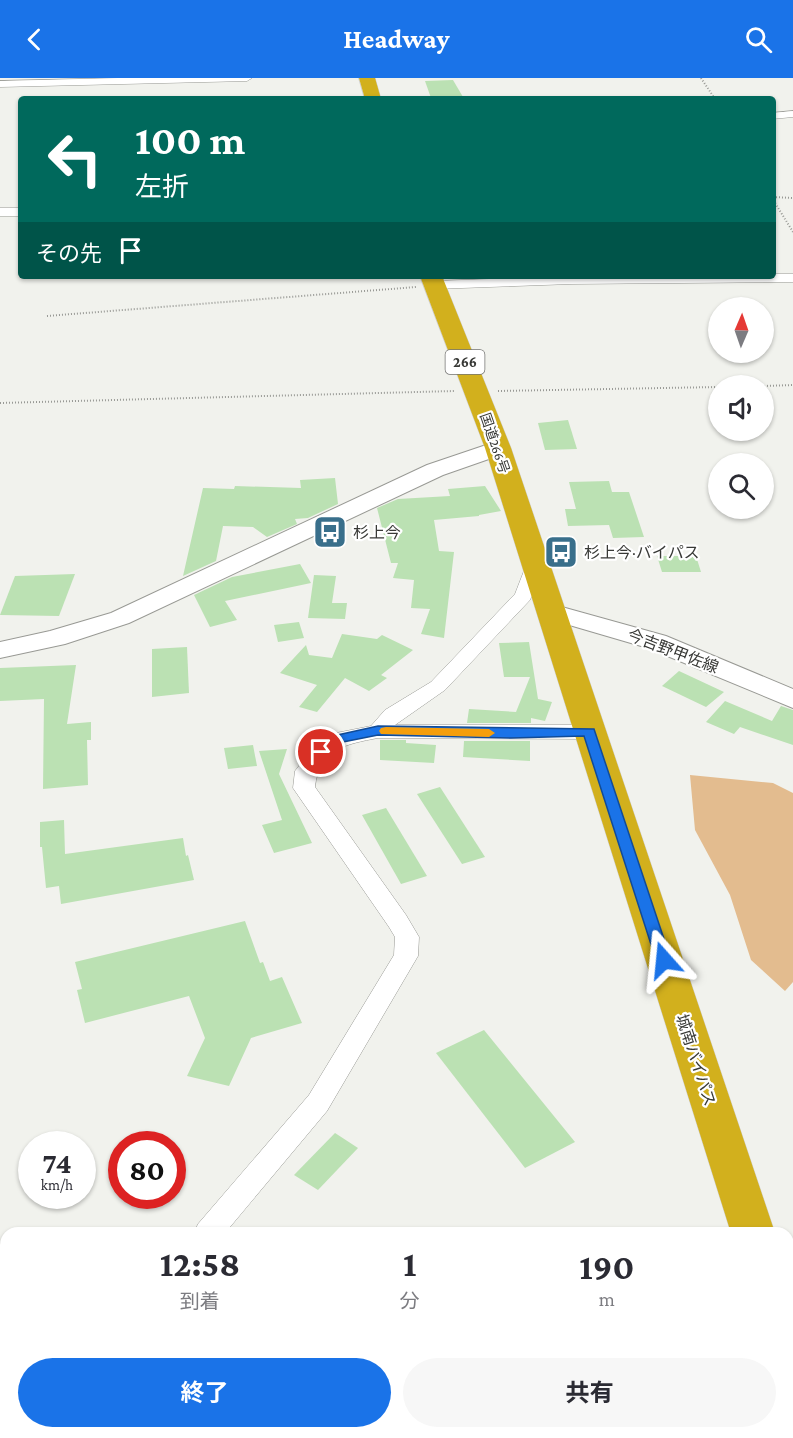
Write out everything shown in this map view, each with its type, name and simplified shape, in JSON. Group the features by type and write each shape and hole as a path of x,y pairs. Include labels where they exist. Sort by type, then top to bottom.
{"highway":[{"path":"367,78 372,96"},
{"name":"国道266号","path":"433,280 498,448 551,612"},
{"name":"城南バイパス","path":"551,612 751,1227"}],"street":[{"path":"0,84 248,78"},
{"path":"776,116 793,114"},
{"path":"0,212 18,212"},
{"path":"776,278 793,278"},
{"path":"433,280 682,279"},
{"path":"0,650 56,638 120,618 435,470 498,448"},
{"path":"378,731 392,716 438,686 523,596 536,563"},
{"name":"今吉野甲佐線","path":"551,612 657,642 793,699"},
{"path":"212,1227 318,1103 406,957 407,937 304,788 306,771 321,752 338,739 378,731 589,732"}],"path":[{"path":"701,78 713,96"},
{"path":"776,198 793,198"},
{"path":"776,204 793,232"},
{"path":"48,316 433,280"},
{"path":"774,386 793,385"},
{"path":"0,403 477,390 708,387"}],"shaded area":[{"path":"690,775 773,783 793,793 793,982 785,991 751,960 730,895 695,830"}],"building":[{"path":"453,80 462,96 430,96 425,81"},
{"path":"568,420 577,449 545,450 538,423"},
{"path":"335,478 338,504 308,518 295,519 297,524 267,537 253,527 223,526 216,561 183,576 203,488 234,489 235,486 301,488 300,480"},
{"path":"609,481 612,492 629,492 644,537 613,538 609,525 568,526 565,509 576,509 569,482"},
{"path":"485,486 501,511 479,516 434,520 439,551 454,552 444,638 421,634 430,609 411,608 414,580 393,578 398,563 391,563 377,508 398,499 450,496 448,489"},
{"path":"657,556 696,556 701,572 662,572"},
{"path":"300,564 311,583 225,601 237,620 210,627 194,595 232,577"},
{"path":"75,574 59,616 0,615 15,576"},
{"path":"314,575 336,576 332,603 347,603 345,619 308,618"},
{"path":"299,622 304,638 278,642 274,625"},
{"path":"342,634 377,639 382,635 413,650 381,675 387,678 369,691 345,678 317,712 299,707 317,685 280,673 306,645 309,655 332,658"},
{"path":"529,642 538,699 552,702 545,721 531,718 531,723 467,723 469,709 516,712 530,677 504,677 499,643"},
{"path":"187,647 189,693 152,697 152,649"},
{"path":"76,665 67,724 91,722 91,740 87,740 88,785 43,789 44,699 0,701 0,668"},
{"path":"679,671 724,692 706,707 662,686"},
{"path":"725,701 772,721 781,706 793,710 793,745 740,727 734,734 706,722"},
{"path":"380,740 406,740 406,743 436,745 434,763 380,760"},
{"path":"464,741 530,741 530,761 463,757"},
{"path":"253,745 257,766 228,769 224,748"},
{"path":"287,749 279,774 312,843 274,853 262,825 282,820 259,751"},
{"path":"440,787 485,857 462,864 417,794"},
{"path":"386,808 427,876 401,884 362,815"},
{"path":"64,820 65,854 183,838 194,880 61,904 59,886 46,888 42,847 40,847 40,822"},
{"path":"245,921 260,963 263,962 270,981 282,977 302,1023 251,1038 229,1086 187,1076 205,1038 189,996 85,1023 77,990 82,989 75,962"},
{"path":"484,1030 575,1142 525,1168 436,1053"},
{"path":"335,1133 358,1148 318,1190 294,1175"}],"slow traffic":[{"path":"386,731 489,733"}],"place":[{"name":"杉上今","path":"330,532"},
{"name":"杉上今·バイパス","path":"561,552"}],"route":[{"path":"321,752 338,739 378,731 589,732 664,960"}]}
